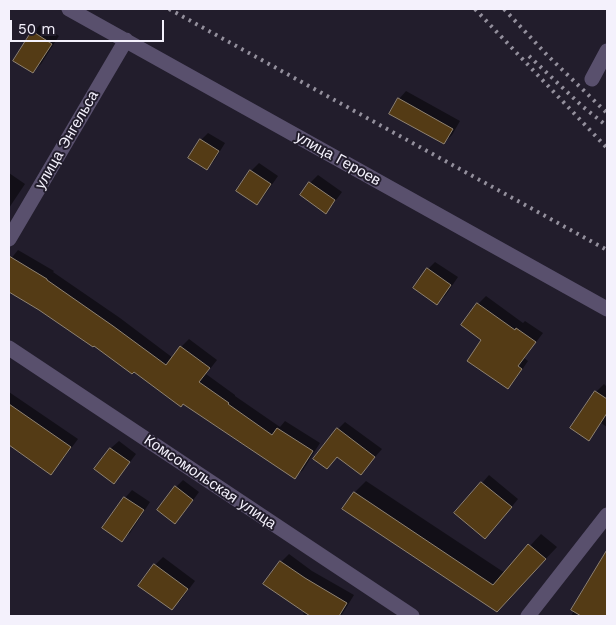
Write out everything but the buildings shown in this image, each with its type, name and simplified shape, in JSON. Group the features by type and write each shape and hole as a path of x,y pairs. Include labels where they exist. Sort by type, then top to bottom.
{"street":[{"name":"улица Героев","path":"69,9 607,309"},
{"name":"улица Энгельса","path":"9,239 126,40"},
{"path":"592,79 607,51"},
{"name":"Комсомольская улица","path":"9,348 412,616"},
{"path":"528,616 607,515"}],"railway":[{"path":"169,9 607,250"},
{"path":"475,9 607,148"},
{"path":"504,9 547,55 607,113"},
{"path":"529,56 582,106 607,126"}]}
